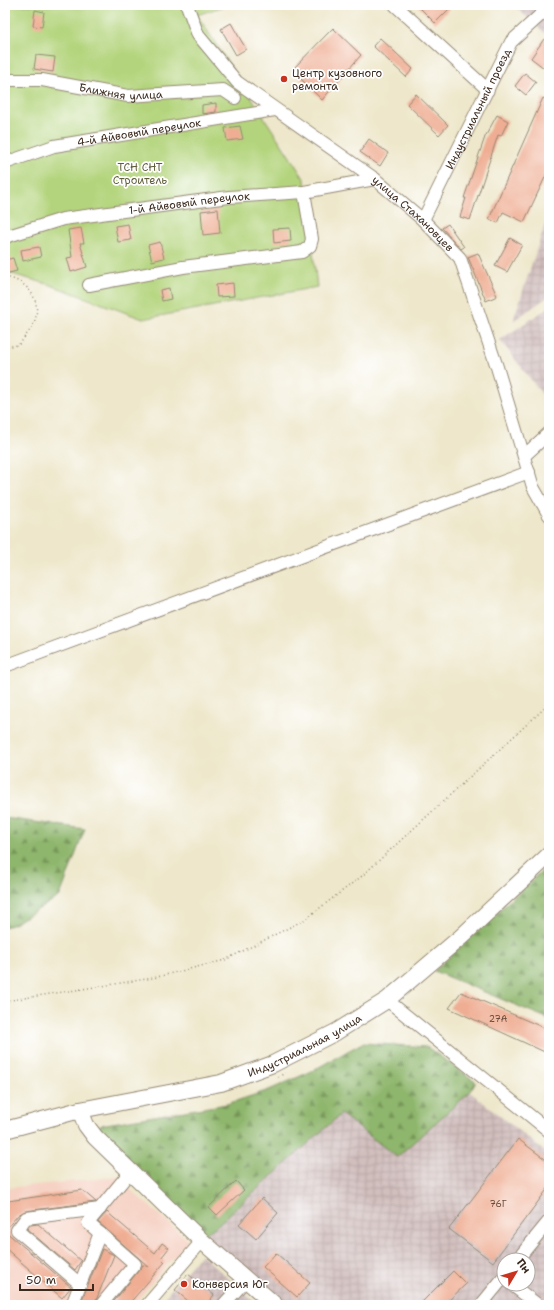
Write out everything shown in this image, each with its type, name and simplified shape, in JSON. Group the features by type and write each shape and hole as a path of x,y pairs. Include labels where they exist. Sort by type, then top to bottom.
{"main road":[{"name":"Индустриальная улица","path":"5,1130 80,1110 221,1082 273,1064 336,1032 387,1000 461,937 549,854"},
{"path":"80,1110 86,1124 95,1137 202,1241 275,1305"}],"street":[{"name":"улица Стахановцев","path":"187,5 198,35 237,82 275,110 314,134 375,179 423,220 460,258 533,487 549,515"},
{"path":"394,5 488,90"},
{"name":"Индустриальный проезд","path":"423,220 511,42 548,8"},
{"name":"Ближняя улица","path":"5,80 42,80 128,96 223,90 235,98"},
{"name":"4-й Айвовый переулок","path":"5,163 54,146 275,110"},
{"name":"1-й Айвовый переулок","path":"5,237 63,219 229,197 304,192 375,179"},
{"path":"89,285 183,267 302,252 310,246 312,239 304,192"},
{"path":"524,456 549,433"},
{"path":"5,666 529,472"},
{"path":"387,1000 549,1131"},
{"path":"101,1305 135,1264 88,1223 130,1172"},
{"path":"80,1284 17,1230 26,1218 100,1208"},
{"path":"524,1252 549,1221"},
{"path":"72,1305 100,1233"},
{"path":"147,1305 202,1241"},
{"path":"223,1305 246,1280"},
{"path":"481,1305 496,1289"},
{"path":"522,1292 538,1305"}],"path":[{"path":"5,277 16,278 31,291 38,310 33,327 18,344 5,347"},
{"path":"5,1001 153,978 225,960 304,920 362,876 549,704"}],"shaded area":[{"path":"513,5 549,5 549,37"},
{"path":"549,212 549,296 513,321"},
{"path":"549,307 549,403 500,340"},
{"path":"470,1092 549,1155 549,1305 281,1305 203,1235 215,1227 341,1113 397,1157"},
{"path":"116,1177 188,1240 133,1305 5,1305 5,1188"},
{"path":"201,1254 258,1305 158,1305"}],"green space":[{"name":"ТСН СНТ Строитель","path":"5,5 227,5 197,15 305,180 317,287 143,319 51,285 5,272"},
{"path":"5,818 85,829 60,896 14,924 5,927"},
{"path":"549,864 549,1019 434,971"},
{"path":"362,1043 427,1047 476,1082 470,1092 397,1157 341,1114 215,1227 203,1235 97,1135 100,1125 227,1104 269,1090 312,1071"}],"building":[{"path":"417,5 453,5 435,23"},
{"path":"35,10 44,12 42,27 33,26"},
{"path":"231,23 246,49 236,55 221,29"},
{"path":"333,28 361,55 322,100 292,70"},
{"path":"380,38 413,69 406,77 373,46"},
{"path":"544,39 549,43 549,60 544,68 531,58"},
{"path":"36,55 55,57 53,72 34,69"},
{"path":"525,73 536,82 526,95 515,86"},
{"path":"416,94 448,125 439,135 407,104"},
{"path":"543,98 549,101 549,169 524,222 503,212 498,223 489,219"},
{"path":"216,103 216,112 202,114 202,105"},
{"path":"497,115 508,121 501,136 498,135 470,220 460,217 466,198 464,198 485,137"},
{"path":"240,126 243,139 227,141 225,128"},
{"path":"369,139 388,153 380,166 360,152"},
{"path":"218,209 220,233 203,235 201,211"},
{"path":"128,224 131,240 118,242 115,226"},
{"path":"448,224 464,247 461,249 442,228"},
{"path":"81,228 84,243 80,243 87,267 71,272 67,258 72,257 68,230"},
{"path":"290,228 291,241 274,243 273,229"},
{"path":"510,238 522,245 507,272 495,266"},
{"path":"160,242 164,258 152,261 148,245"},
{"path":"39,247 41,257 23,261 21,250"},
{"path":"478,253 497,296 486,301 468,257"},
{"path":"13,258 17,271 5,274 5,260"},
{"path":"233,283 234,296 217,297 216,285"},
{"path":"169,288 171,299 162,301 160,290"},
{"path":"461,992 549,1030 549,1054 449,1008"},
{"path":"518,1139 549,1162 549,1187 500,1252 496,1252 496,1258 493,1262 449,1229"},
{"path":"236,1181 244,1190 217,1215 209,1207"},
{"path":"82,1190 96,1202 25,1211 18,1215 5,1230 5,1204 8,1201"},
{"path":"262,1198 278,1213 256,1239 239,1224"},
{"path":"107,1212 155,1253 162,1243 169,1248 161,1258 165,1262 128,1305 111,1305 143,1265 149,1267 98,1222"},
{"path":"38,1224 81,1261 75,1270 27,1229 30,1225"},
{"path":"5,1231 71,1287 62,1298 5,1248"},
{"path":"102,1249 114,1255 94,1305 80,1305"},
{"path":"276,1253 310,1283 297,1297 263,1267"},
{"path":"453,1271 466,1284 444,1305 419,1305"},
{"path":"188,1274 214,1295 206,1305 193,1305 175,1290"}],"place":[{"name":"Центр кузовного ремонта","path":"284,79"},
{"name":"Конверсия Юг","path":"184,1284"}]}
